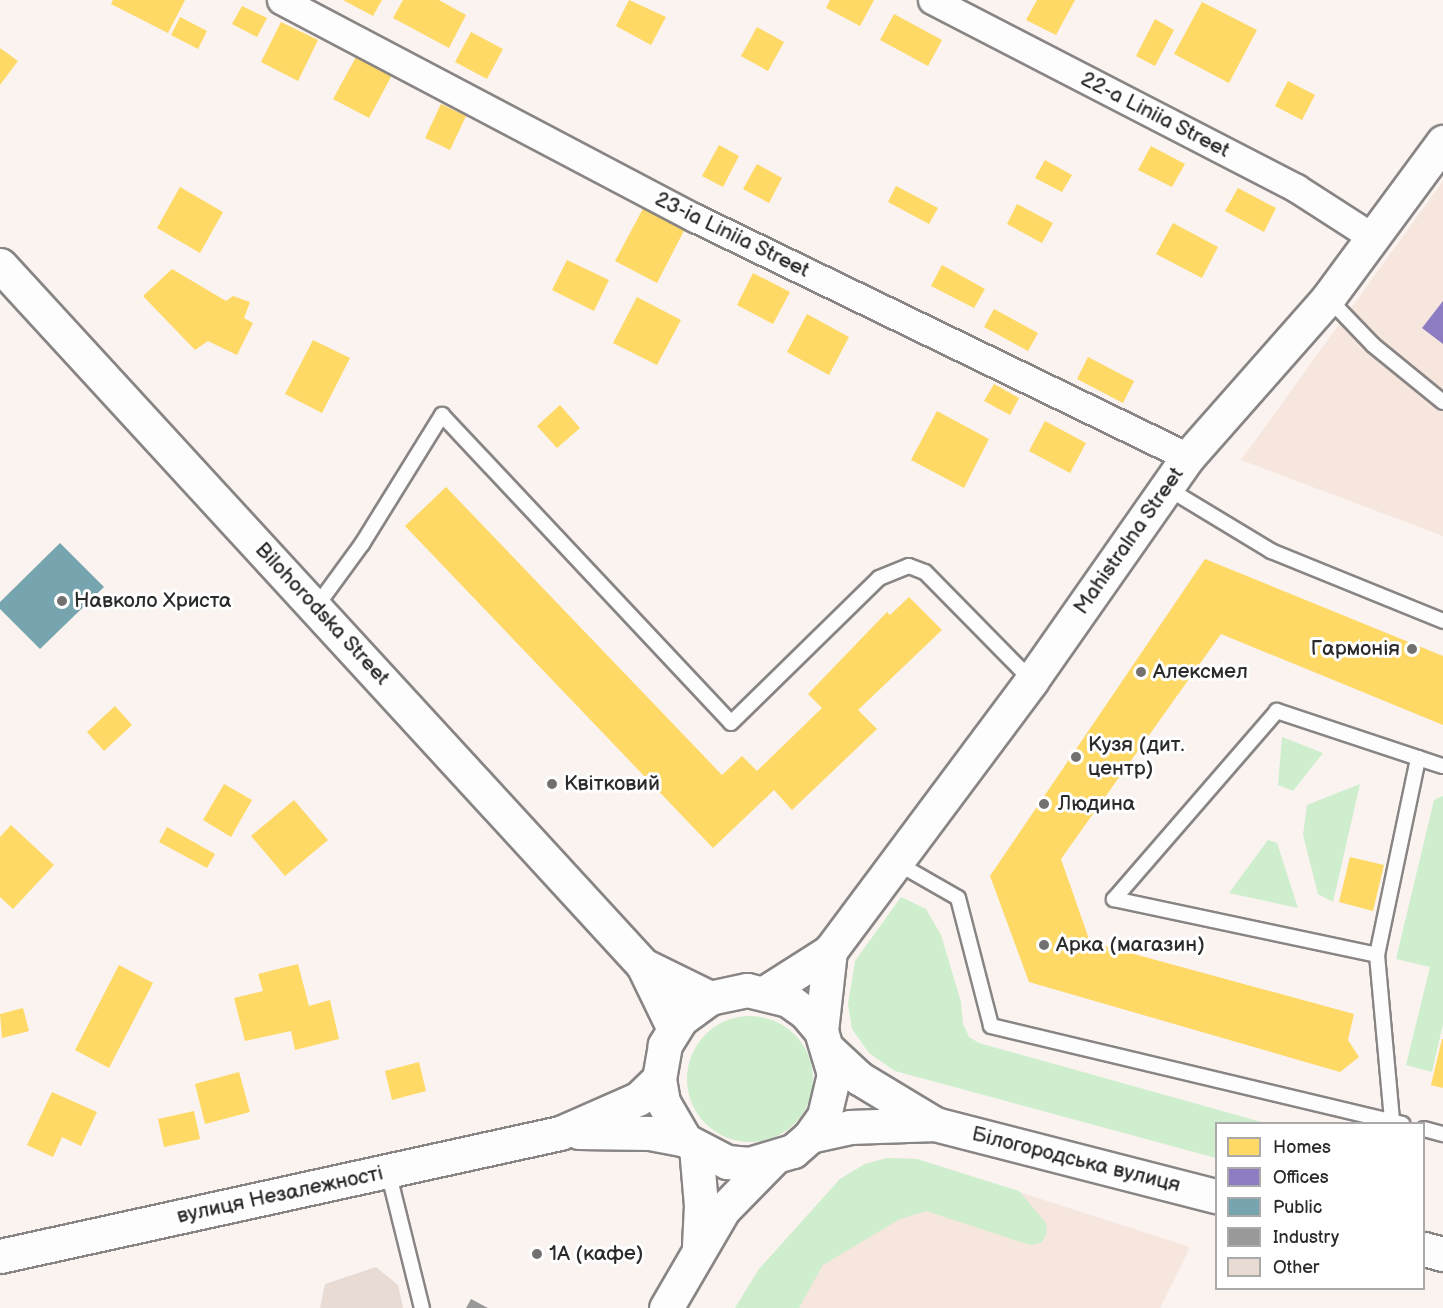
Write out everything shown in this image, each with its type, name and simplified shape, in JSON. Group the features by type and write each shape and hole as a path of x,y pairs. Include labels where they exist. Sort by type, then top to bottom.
{"street":[{"name":"23-ia Liniia Street","path":"282,0 695,218 1188,457"},
{"name":"22-a Liniia Street","path":"932,0 1296,188 1374,238"},
{"name":"Mahistralna Street","path":"830,951 1031,681 1188,457 1328,297 1443,142"},
{"name":"Bilohorodska Street","path":"5,279 316,607 643,965"},
{"path":"766,992 830,951"},
{"path":"810,1136 824,1116 832,1096 834,1074 825,1041 830,951"},
{"path":"643,965 710,998"},
{"path":"643,965 674,1029"},
{"path":"699,1246 701,1205 690,1144 663,1102 659,1080 665,1045 674,1029 690,1011 710,998 728,992 766,992 788,1000 859,1078 935,1124"},
{"path":"560,1133 638,1099 659,1080"},
{"path":"666,1308 699,1246 746,1184 772,1160 810,1136 851,1127 935,1124"},
{"name":"Білогородська вулиця","path":"935,1124 1215,1196"},
{"path":"560,1133 650,1133 690,1144 727,1162 772,1160"},
{"name":"вулиця Незалежності","path":"0,1256 560,1133"},
{"path":"1425,1249 1443,1254"}],"lane":[{"path":"1328,297 1373,345 1443,402"},
{"path":"316,607 362,544 442,415 731,723 879,578 909,566 926,572 1031,681"},
{"path":"1167,488 1271,551 1443,621"},
{"path":"1377,955 1114,899 1277,711 1443,766"},
{"path":"897,863 958,898 991,1026 1397,1122 1377,955 1418,758"},
{"path":"1425,1129 1443,1134"},
{"path":"388,1171 422,1308"}],"shaded area":[{"path":"1443,181 1443,536 1241,460"},
{"path":"887,1158 917,1159 1190,1247 1160,1308 735,1308 759,1269 840,1179 865,1164"}],"green space":[{"path":"1282,737 1323,753 1293,791 1278,785"},
{"path":"1360,784 1333,902 1318,894 1303,835 1307,805"},
{"path":"1443,796 1443,1024 1432,1072 1406,1065 1430,967 1396,959 1434,800"},
{"path":"1268,840 1277,843 1298,908 1229,893"},
{"path":"901,897 926,909 941,935 961,1002 963,1024 969,1037 979,1043 1261,1122 1215,1122 1215,1158 895,1071 869,1053 852,1029 848,1004 855,961"},
{"path":"750,1016 774,1021 795,1034 808,1055 813,1079 808,1103 795,1124 774,1137 750,1142 726,1137 705,1124 692,1103 687,1079 692,1055 705,1034 726,1021"},
{"path":"887,1158 917,1159 1019,1191 1046,1223 1047,1233 1041,1243 1030,1245 926,1211 900,1219 823,1265 799,1308 735,1308 759,1269 840,1179 865,1164"}],"building: Homes":[{"path":"113,0 185,0 168,33 111,4"},
{"path":"343,0 382,0 373,16"},
{"path":"403,0 439,0 466,15 449,48 393,18"},
{"path":"629,0 666,17 651,45 616,26"},
{"path":"830,0 874,0 860,26 826,8"},
{"path":"1037,0 1075,0 1056,35 1026,20"},
{"path":"1202,2 1257,30 1229,83 1174,54"},
{"path":"242,6 267,18 257,37 232,24"},
{"path":"894,14 942,40 928,66 880,40"},
{"path":"180,17 207,31 198,49 171,35"},
{"path":"1155,19 1174,30 1155,66 1136,56"},
{"path":"281,22 318,40 298,81 261,62"},
{"path":"757,27 784,42 768,71 741,56"},
{"path":"471,32 503,49 487,79 455,62"},
{"path":"0,48 18,61 0,85"},
{"path":"356,57 392,75 369,118 333,99"},
{"path":"1288,81 1315,95 1302,120 1275,106"},
{"path":"441,104 466,116 450,150 425,138"},
{"path":"719,145 739,156 723,187 702,176"},
{"path":"1151,146 1185,164 1172,187 1138,170"},
{"path":"1045,160 1072,175 1062,192 1035,178"},
{"path":"757,164 782,178 769,203 743,189"},
{"path":"896,186 938,208 929,224 888,202"},
{"path":"180,187 223,212 200,253 157,228"},
{"path":"1238,188 1276,208 1264,232 1225,211"},
{"path":"646,203 687,225 657,283 615,261"},
{"path":"1017,204 1053,223 1042,243 1007,224"},
{"path":"1173,223 1218,247 1202,278 1156,254"},
{"path":"567,260 609,280 594,311 552,290"},
{"path":"942,265 985,289 974,308 931,286"},
{"path":"172,269 226,301 233,296 250,302 244,318 253,323 237,355 208,341 195,350 143,296"},
{"path":"753,273 790,292 773,324 737,305"},
{"path":"637,297 681,320 657,365 613,343"},
{"path":"994,309 1038,333 1028,351 984,327"},
{"path":"807,314 849,337 829,375 787,352"},
{"path":"313,340 350,358 322,413 285,394"},
{"path":"1088,357 1134,381 1123,403 1077,379"},
{"path":"994,384 1019,398 1010,415 984,401"},
{"path":"560,405 580,428 557,448 537,426"},
{"path":"937,411 989,439 964,488 911,460"},
{"path":"1045,421 1086,443 1070,473 1029,451"},
{"path":"446,487 722,775 742,756 757,771 822,708 808,694 887,612 890,615 909,597 942,630 858,710 877,729 792,810 774,790 713,848 405,526"},
{"path":"1205,559 1443,656 1443,725 1221,634 1061,859 1090,942 1354,1014 1348,1040 1359,1057 1340,1072 1029,982 990,876"},
{"path":"115,706 132,725 104,751 87,732"},
{"path":"224,784 252,800 231,837 203,820"},
{"path":"294,800 328,840 285,876 251,836"},
{"path":"11,825 54,865 13,909 0,897 0,837"},
{"path":"167,827 215,854 207,868 159,842"},
{"path":"1350,857 1384,865 1373,911 1339,902"},
{"path":"298,964 309,1006 330,1000 339,1039 295,1050 291,1031 245,1041 234,998 263,991 258,974"},
{"path":"119,965 153,983 109,1068 75,1050"},
{"path":"23,1008 29,1031 2,1038 0,1014"},
{"path":"1443,1039 1443,1088 1431,1085"},
{"path":"419,1062 426,1091 392,1100 385,1071"},
{"path":"239,1072 250,1112 205,1124 195,1084"},
{"path":"52,1092 97,1112 81,1146 62,1137 53,1157 27,1145"},
{"path":"194,1111 200,1139 164,1147 158,1119"}],"building: Offices":[{"path":"1443,301 1443,344 1422,328"}],"building: Public":[{"path":"60,543 104,587 40,649 0,609 0,602"}],"building: Industry":[{"path":"471,1299 488,1308 466,1308"}],"building: Other":[{"path":"376,1267 398,1285 403,1308 320,1308 325,1284"}],"place":[{"name":"Навколо Христа","path":"62,601"},
{"name":"Гармонія","path":"1412,649"},
{"name":"Алексмел","path":"1141,672"},
{"name":"Кузя (дит. центр)","path":"1076,757"},
{"name":"Квітковий","path":"552,784"},
{"name":"Людина","path":"1044,804"},
{"name":"Арка (магазин)","path":"1044,945"},
{"name":"1А (кафе)","path":"537,1254"}]}
